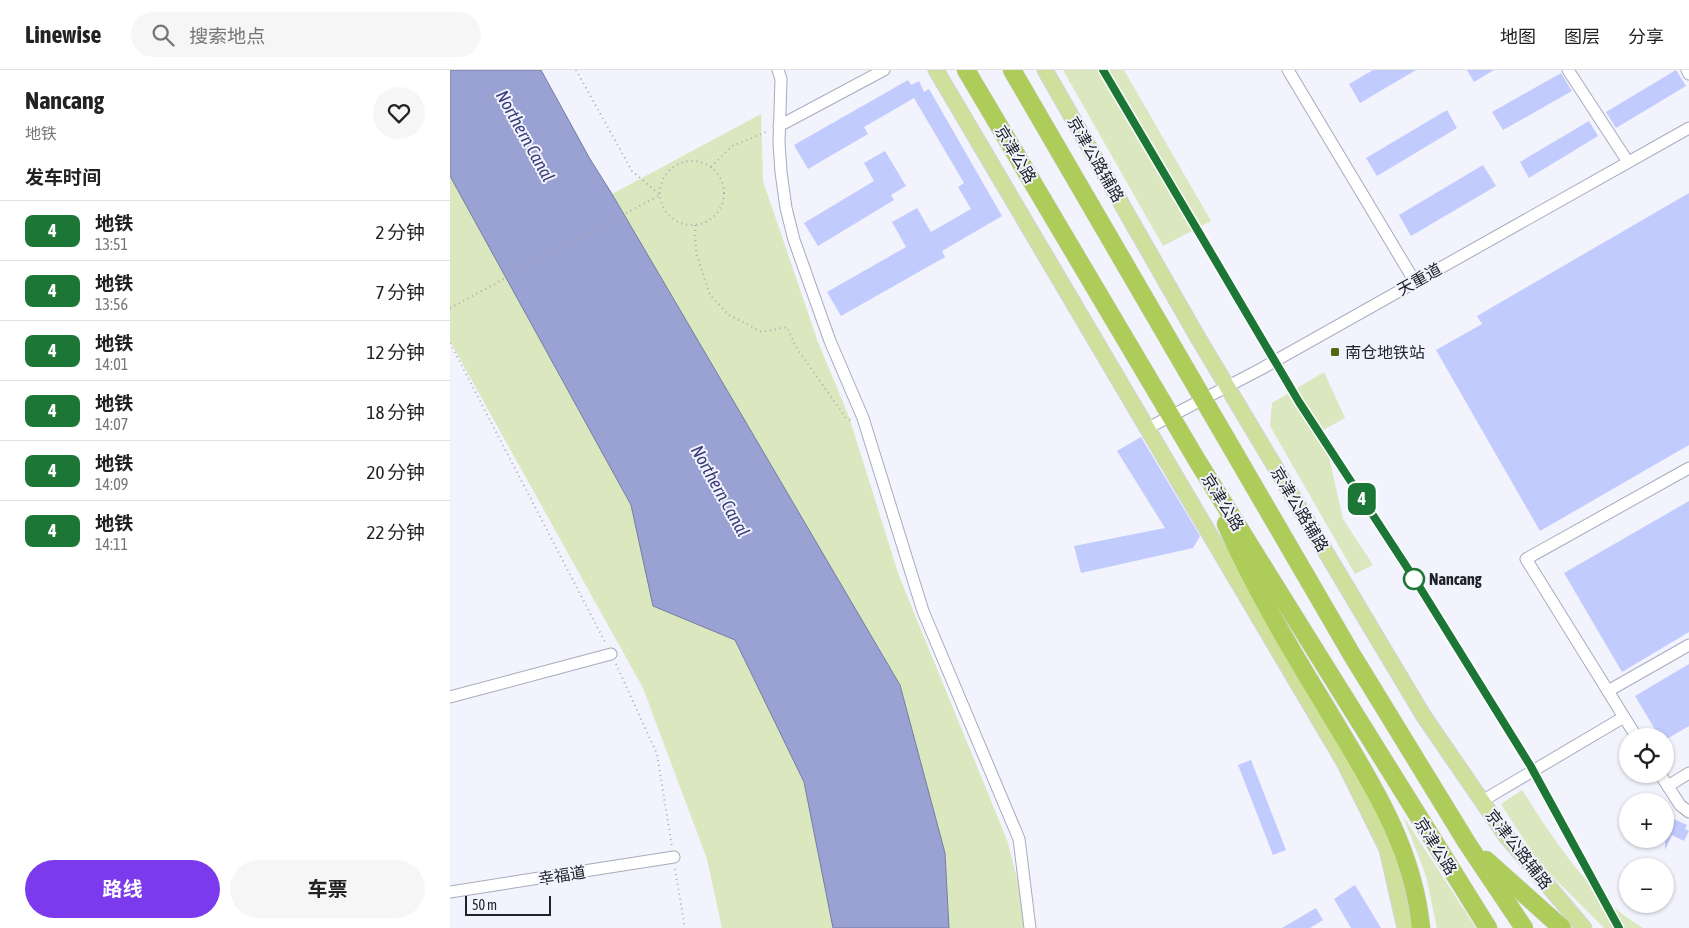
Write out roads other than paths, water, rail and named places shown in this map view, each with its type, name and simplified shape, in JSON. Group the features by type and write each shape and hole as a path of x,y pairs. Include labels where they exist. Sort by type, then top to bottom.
{"highway":[{"name":"京津公路","path":"966,70 1198,462 1488,928"},
{"name":"京津公路","path":"1012,70 1352,655 1467,843 1524,928"},
{"path":"1198,462 1242,561 1274,621 1372,785 1403,849 1416,896 1420,928"},
{"path":"1467,843 1562,928"}],"main road":[{"path":"936,70 1344,762 1387,849 1405,928"},
{"name":"京津公路辅路","path":"1045,70 1227,386 1423,715 1518,851 1584,928"}],"street":[{"path":"778,70 781,79 780,172 794,240 830,341 867,430 923,611 1019,839 1030,928"},
{"path":"779,126 884,70"},
{"path":"1288,70 1415,282"},
{"path":"1568,70 1628,162"},
{"path":"1687,70 1689,74"},
{"name":"天重道","path":"1148,428 1203,400 1689,128"},
{"path":"1631,728 1526,559 1689,468"},
{"path":"1608,691 1689,645"},
{"path":"450,697 611,654"},
{"path":"1482,801 1624,717"},
{"path":"1668,786 1689,773"},
{"path":"1666,783 1680,805 1689,812"},
{"name":"幸福道","path":"450,892 674,857"}],"water":[{"name":"Northern Canal","path":"450,70 541,70 590,159 900,685 945,853 949,928 833,928 804,782 735,640 653,606 631,505 450,176"}],"metro line":[{"name":"4","path":"1103,70 1299,402 1414,578 1530,765 1619,928"}],"place":[{"name":"南仓地铁站","path":"1335,352"},
{"name":"Nancang","path":"1414,579"}]}
